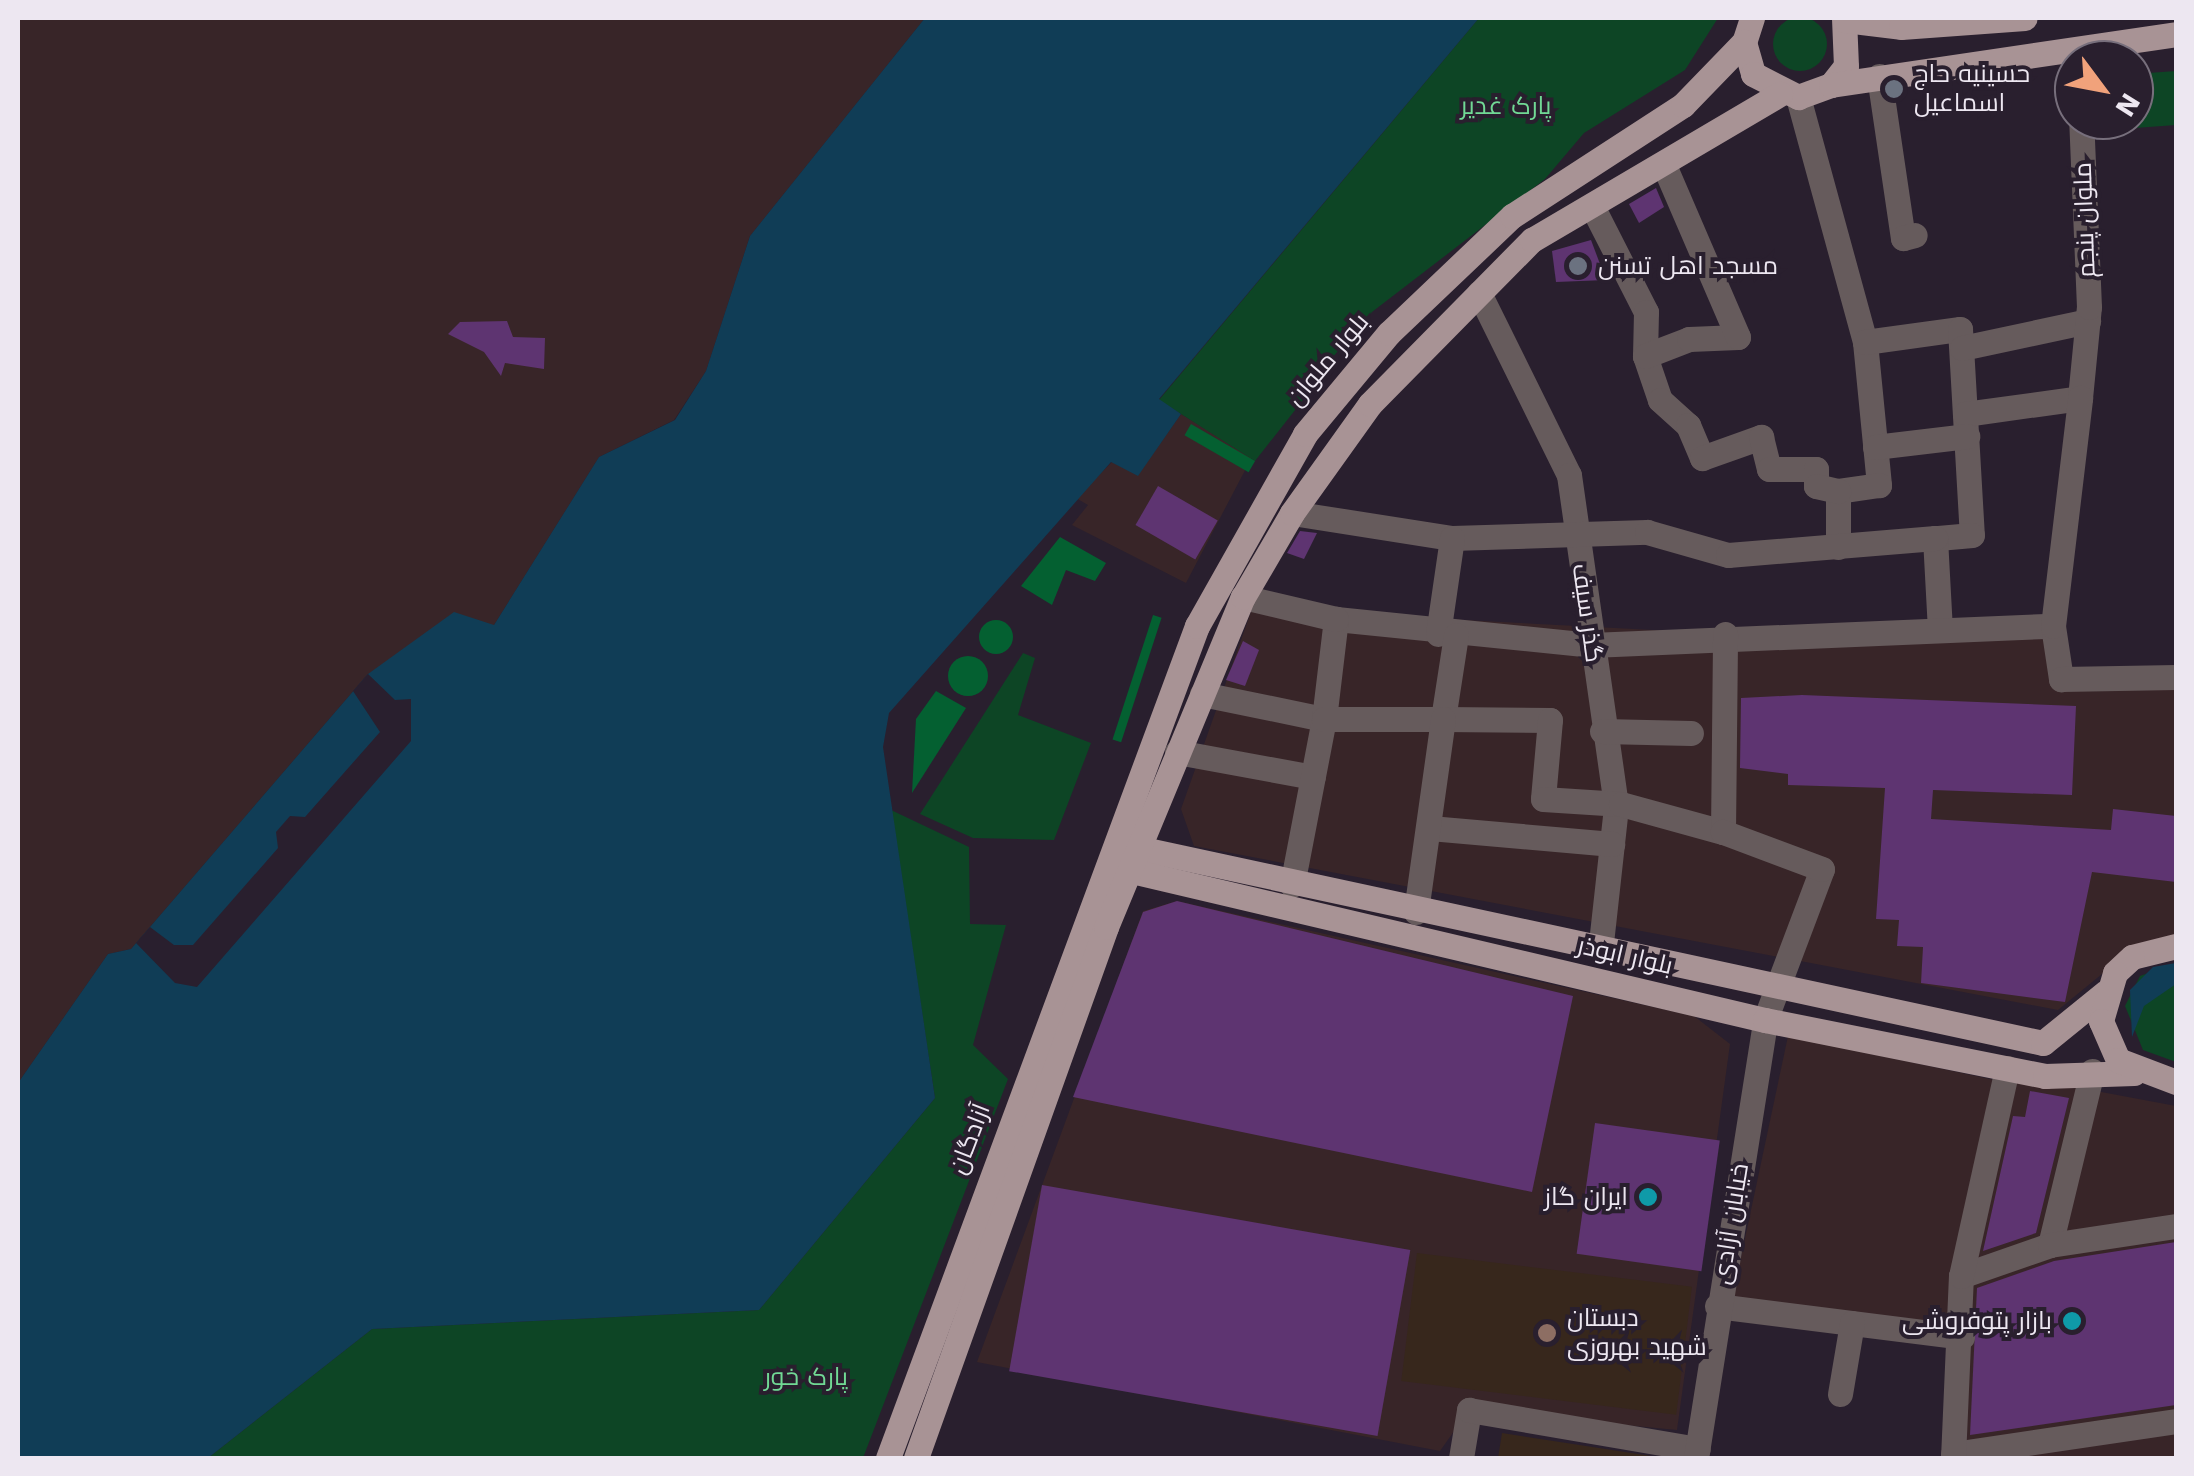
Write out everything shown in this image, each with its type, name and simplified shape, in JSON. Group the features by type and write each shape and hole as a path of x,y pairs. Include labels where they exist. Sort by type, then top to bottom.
{"main road":[{"path":"1831,85 1850,43 1844,18 1901,27 2025,18"},
{"path":"1748,30 1754,74 1789,95"},
{"name":"بلوار ملوان","path":"1122,857 1208,603 1344,382 1512,216 1683,105 1748,30"},
{"path":"2141,40 2176,34"},
{"path":"916,1458 1122,857 1177,752 1243,597 1292,512 1370,404 1532,240 1789,95 1879,76 2054,54"},
{"name":"بلوار ابوذر","path":"1122,857 1292,885 1772,990 2044,1043"},
{"name":"بلوار ابوذر","path":"1122,857 1765,1020 2044,1076 2134,1072 2176,1082"},
{"name":"آزادگان","path":"888,1458 1122,857"},
{"path":"2044,1076 2056,1059 2044,1043 2106,992 2132,957 2176,946"},
{"path":"2106,992 2103,1034 2134,1072"}],"street":[{"path":"1879,76 1903,238 1915,236"},
{"path":"1592,206 1646,312 1645,356 1660,400 1688,425 1702,458 1760,438 1770,469 1816,468 1816,486 1838,490 1879,485 1865,342 1789,95"},
{"name":"ملوان پنجم","path":"2082,140 2088,321 2053,626 2061,679 2176,676"},
{"path":"1645,356 1690,339 1738,337 1664,164"},
{"name":"گذر سیف","path":"1479,293 1563,459 1616,807 1600,952"},
{"path":"1962,348 2088,321"},
{"path":"1292,512 1452,538 1648,532 1728,555 1972,536 1960,330 1950,328 1865,342"},
{"path":"1875,447 2080,398"},
{"path":"1838,490 1838,547"},
{"path":"1416,912 1443,719 1452,538"},
{"path":"1935,538 1940,629"},
{"path":"1243,597 1336,619 1447,634 1591,645 1725,634 2053,626"},
{"path":"1292,885 1324,719 1336,619"},
{"path":"1202,694 1324,719 1550,720 1543,799 1616,807 1723,832 1725,634"},
{"path":"1602,732 1690,733"},
{"path":"1177,752 1313,777"},
{"path":"1430,828 1612,844"},
{"name":"خیابان آزادی","path":"1697,1454 1717,1306 1765,1020 1772,990 1822,869 1723,832"},
{"path":"2007,1068 1961,1276 1962,1337 1953,1456 2176,1420"},
{"path":"2050,1245 2092,1071"},
{"path":"1961,1276 2050,1245 2176,1226"},
{"path":"1717,1306 1962,1337"},
{"path":"1840,1394 1852,1323"},
{"path":"1461,1458 1469,1410 1697,1454"}],"shaded area":[{"path":"18,18 925,18 750,236 706,371 674,420 599,457 494,625 368,674 131,949 108,954 18,1083"},
{"path":"1181,414 1252,457 1186,583 1072,525 1088,505 1076,498 1112,462 1138,475"},
{"path":"1252,609 1729,634 2053,626 2061,679 2176,677 2176,946 2102,974 2058,1010 1194,846 1181,809"},
{"path":"1177,901 1694,1016 1730,1044 1677,1430 1469,1410 1440,1451 977,1362 1143,911"},
{"path":"1788,1036 1998,1081 1942,1347 1731,1302"},
{"path":"2011,1075 2176,1106 2176,1458 1951,1458 1967,1276"},
{"name":"دبستان شهید بهروزی","path":"1417,1253 1692,1287 1676,1415 1401,1381"},
{"path":"1502,1433 1664,1458 1498,1458"}],"green space":[{"path":"1800,17 1819,25 1827,44 1819,63 1800,71 1781,63 1773,44 1781,25"},
{"name":"پارک غدیر","path":"1479,18 1718,18 1685,70 1584,133 1545,179 1372,312 1255,461 1159,400"},
{"path":"2176,71 2176,125 2154,127 2154,73"},
{"path":"1191,424 1255,461 1249,472 1184,435"},
{"path":"1060,537 1106,563 1095,581 1066,570 1052,605 1021,586"},
{"path":"1153,615 1162,618 1121,742 1113,740"},
{"path":"996,620 1008,625 1013,637 1008,649 996,654 984,649 979,637 984,625"},
{"path":"1023,653 1035,658 1018,715 1091,743 1054,840 973,838 920,814"},
{"path":"968,656 982,662 988,676 982,690 968,696 954,690 948,676 954,662"},
{"path":"936,691 966,708 912,793 916,719"},
{"name":"پارک خور","path":"891,810 969,847 970,924 1006,925 973,1045 1008,1079 863,1458 208,1458 372,1329 759,1310 935,1098"},
{"path":"2176,963 2176,1062 2143,1050 2125,1006 2140,976"}],"water":[{"path":"925,18 1479,18 1159,399 1181,414 1138,476 1111,462 889,713 883,747 935,1098 759,1310 372,1329 208,1458 18,1458 18,1083 108,954 131,949 368,674 454,612 494,625 599,457 675,420 706,371 750,236"},
{"path":"2176,963 2176,984 2144,1006 2132,1037 2130,990 2153,967"}],"pier":[{"path":"368,674 395,700 411,699 411,741 197,987 175,983 136,943 150,927 174,945 193,945 278,848 276,832 290,816 305,817 380,732 353,691"}],"building":[{"path":"1656,188 1664,207 1639,223 1629,204"},
{"name":"مسجد اهل تسنن","path":"1591,240 1606,280 1556,282 1552,251"},
{"path":"507,321 513,337 545,338 544,369 505,363 501,376 484,352 448,334 460,322"},
{"path":"1158,486 1218,520 1195,559 1136,525"},
{"path":"1300,531 1317,533 1304,559 1287,553"},
{"path":"1243,641 1259,650 1245,686 1226,680"},
{"path":"1802,695 2076,706 2072,795 1933,790 1931,819 2111,830 2113,809 2176,816 2176,882 2092,872 2065,1002 1921,983 1923,947 1897,946 1899,920 1876,919 1885,788 1788,785 1788,774 1740,768 1741,698"},
{"path":"1177,901 1573,996 1532,1192 1073,1097 1143,912"},
{"path":"2030,1091 2069,1098 2036,1233 1983,1251 2013,1116 2025,1117"},
{"name":"ایران گاز","path":"1595,1123 1720,1141 1701,1271 1577,1254"},
{"path":"1042,1185 1410,1250 1377,1436 1009,1371"},
{"name":"بازار پتوفروشی","path":"2176,1242 2176,1405 1970,1435 1977,1288 2054,1261"}],"place":[{"name":"حسینیه حاج اسماعیل","path":"1894,89"},
{"name":"مسجد اهل تسنن","path":"1578,266"},
{"name":"ایران گاز","path":"1648,1197"},
{"name":"بازار پتوفروشی","path":"2072,1321"},
{"name":"دبستان شهید بهروزی","path":"1547,1333"}]}
